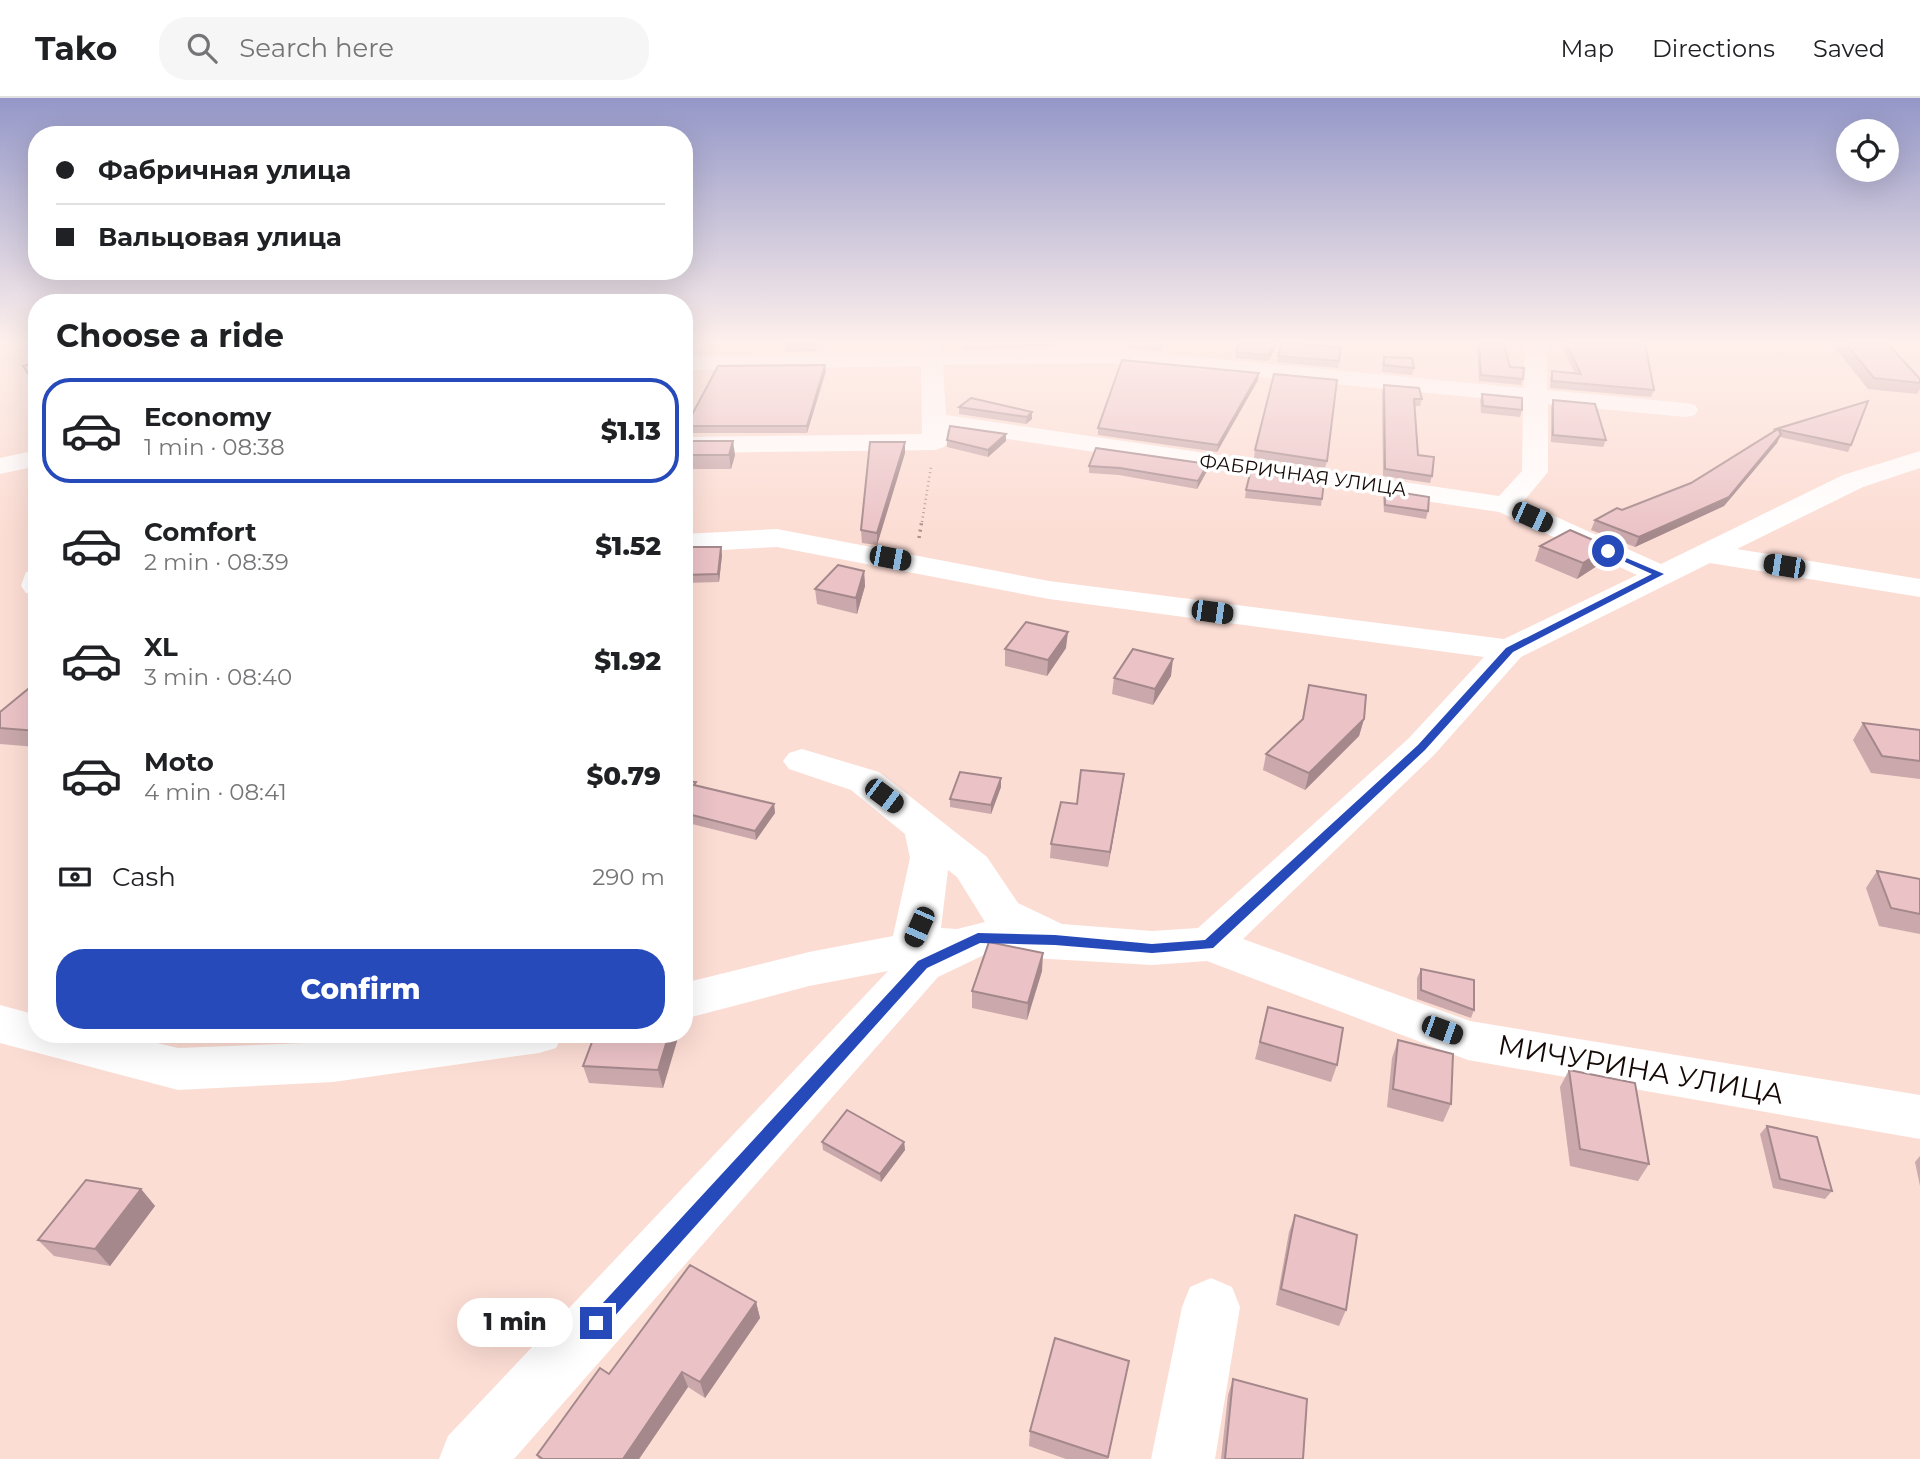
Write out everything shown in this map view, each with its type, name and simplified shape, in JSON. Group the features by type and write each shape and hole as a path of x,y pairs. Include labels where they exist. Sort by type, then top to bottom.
{"street":[{"path":"933,407 934,431"},
{"path":"1506,506 1535,472 1537,407"},
{"path":"1651,407 1686,410"},
{"name":"ФАБРИЧНАЯ УЛИЦА","path":"693,444 934,431 1506,506 1659,574"},
{"path":"693,999 809,969 978,938 1055,940 1152,948 1209,944 1422,747 1509,650 1853,481 1920,459"},
{"path":"0,466 28,460"},
{"path":"693,543 777,538 1049,590 1509,650"},
{"path":"1703,553 1920,588"},
{"path":"802,761 865,781 972,867 1003,914 1055,940"},
{"path":"909,951 919,927 925,878 932,858 923,826"},
{"path":"471,1459 922,965 978,938"},
{"name":"МИЧУРИНА УЛИЦА","path":"1209,944 1468,1040 1920,1117"},
{"path":"0,1024 28,1031"},
{"path":"74,1043 178,1069 298,1049 333,1062 473,1043"},
{"path":"1183,1459 1211,1307"}],"path":[{"path":"915,563 934,431"}],"building":[{"path":"696,407 813,407 807,426 693,426 693,413"},
{"path":"959,407 1008,407 1032,412 1027,417"},
{"path":"1106,407 1240,407 1218,445 1098,428"},
{"path":"1266,407 1334,407 1327,461 1255,450"},
{"path":"1384,407 1415,407 1418,455 1434,457 1432,476 1385,469"},
{"path":"1488,407 1522,407 1522,410"},
{"path":"1553,407 1596,407 1606,440 1553,435"},
{"path":"1850,407 1866,407 1851,445 1776,429"},
{"path":"950,426 1006,434 988,450 947,440"},
{"path":"1778,429 1781,434 1729,497 1639,537 1595,520 1617,508 1622,510 1691,483"},
{"path":"693,441 733,441 729,455 693,455"},
{"path":"870,442 905,442 877,533 861,530"},
{"path":"1096,448 1208,464 1198,481 1120,468 1089,466"},
{"path":"1251,470 1324,481 1322,499 1246,490"},
{"path":"1385,490 1429,497 1428,511 1385,505"},
{"path":"1570,530 1609,547 1583,563 1540,546"},
{"path":"693,547 721,547 718,574 693,575"},
{"path":"838,565 864,571 856,598 815,589"},
{"path":"1026,622 1068,632 1048,660 1005,649"},
{"path":"1133,649 1173,659 1155,689 1114,678"},
{"path":"1309,685 1366,695 1364,719 1309,773 1266,754 1303,719"},
{"path":"28,689 28,730 0,728 0,712"},
{"path":"1863,723 1920,730 1920,761 1882,756"},
{"path":"1081,770 1124,774 1110,852 1051,844 1061,802 1077,804"},
{"path":"960,772 1001,778 991,805 950,799"},
{"path":"693,782 696,782 694,785 774,804 755,831 693,815"},
{"path":"1877,871 1920,879 1920,914 1891,908"},
{"path":"989,942 1043,953 1028,1003 972,991"},
{"path":"1421,969 1474,980 1474,1010 1421,990"},
{"path":"1268,1007 1343,1028 1337,1065 1260,1042"},
{"path":"1398,1040 1453,1054 1451,1104 1393,1089"},
{"path":"592,1043 666,1043 658,1070 583,1066"},
{"path":"1569,1070 1635,1083 1649,1164 1580,1149"},
{"path":"847,1110 904,1142 880,1174 822,1142"},
{"path":"1767,1126 1817,1137 1832,1191 1780,1179"},
{"path":"86,1180 141,1189 95,1249 38,1240"},
{"path":"1295,1215 1357,1235 1346,1310 1281,1289"},
{"path":"690,1265 756,1302 700,1382 682,1372 623,1459 543,1459 537,1455 600,1368 609,1374"},
{"path":"1055,1338 1129,1361 1108,1457 1030,1431"},
{"path":"1233,1379 1307,1399 1303,1459 1225,1459"}],"route":[{"path":"596,1323 722,1188 922,965 978,938 1055,940 1152,948 1209,944 1422,747 1509,650 1659,574 1608,551"}]}
